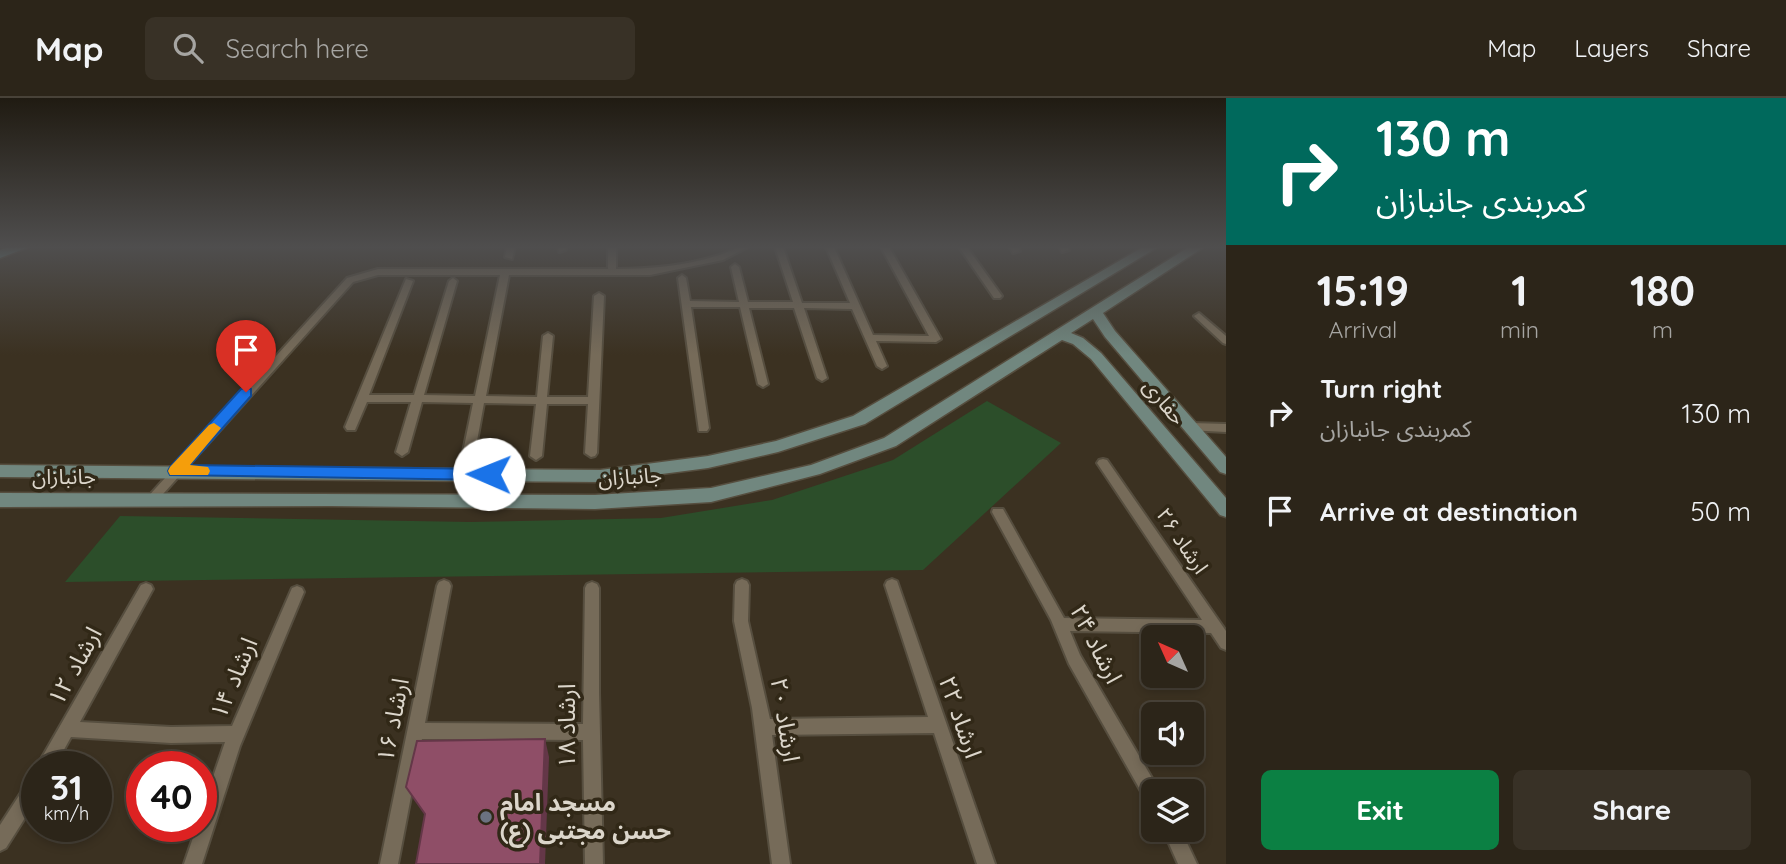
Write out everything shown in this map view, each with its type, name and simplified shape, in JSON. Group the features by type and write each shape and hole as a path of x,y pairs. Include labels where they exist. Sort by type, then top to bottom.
{"street":[{"path":"151,500 348,283"},
{"path":"351,427 408,283"},
{"path":"402,453 452,283"},
{"path":"469,452 503,283"},
{"path":"683,283 703,428"},
{"path":"739,283 763,384"},
{"path":"791,283 822,378"},
{"path":"846,283 882,366"},
{"path":"870,338 936,339 905,283"},
{"path":"989,283 998,296"},
{"name":"جانبازان","path":"0,471 600,476 697,464 778,446 859,420 1093,283"},
{"name":"جانبازان","path":"0,500 595,502 711,495 814,470 890,442 1143,283"},
{"path":"591,453 599,296"},
{"path":"685,304 856,306"},
{"name":"حفاری","path":"1096,313 1110,334 1226,468"},
{"path":"1199,316 1226,341"},
{"name":"حفاری","path":"1060,334 1079,341 1096,356 1226,510"},
{"path":"536,456 548,336"},
{"path":"941,374 969,391"},
{"path":"362,398 594,401"},
{"path":"1191,427 1226,428"},
{"name":"ارشاد ۲۶","path":"1103,463 1226,643"},
{"name":"ارشاد ۲۴","path":"998,512 1059,624 1074,659 1143,779"},
{"name":"ارشاد ۲۰","path":"742,585 741,621 762,727 781,864"},
{"name":"ارشاد ۲۲","path":"892,585 986,864"},
{"name":"ارشاد ۱۶","path":"389,864 444,586"},
{"name":"ارشاد ۱۸","path":"592,588 590,732 594,864"},
{"name":"ارشاد ۱۲","path":"55,751 146,589"},
{"name":"ارشاد ۱۴","path":"193,864 237,734 297,592"},
{"path":"1059,624 1214,627"},
{"path":"762,727 937,725"},
{"path":"68,729 183,735 237,734"},
{"path":"416,731 590,732"},
{"path":"0,842 21,809"},
{"path":"1178,842 1188,864"}],"green space":[{"path":"987,401 1061,443 923,570 65,582 120,516 470,522 661,518 772,500 893,460"}],"building":[{"name":"مسجد امام حسن مجتبی (ع)","path":"545,739 540,864 416,864 425,814 406,787 417,741"}],"slow traffic":[{"path":"202,471 176,471 214,428"}],"place":[{"name":"مسجد امام حسن مجتبی (ع)","path":"486,817"}],"route":[{"path":"246,392 176,471 489,474"}]}
